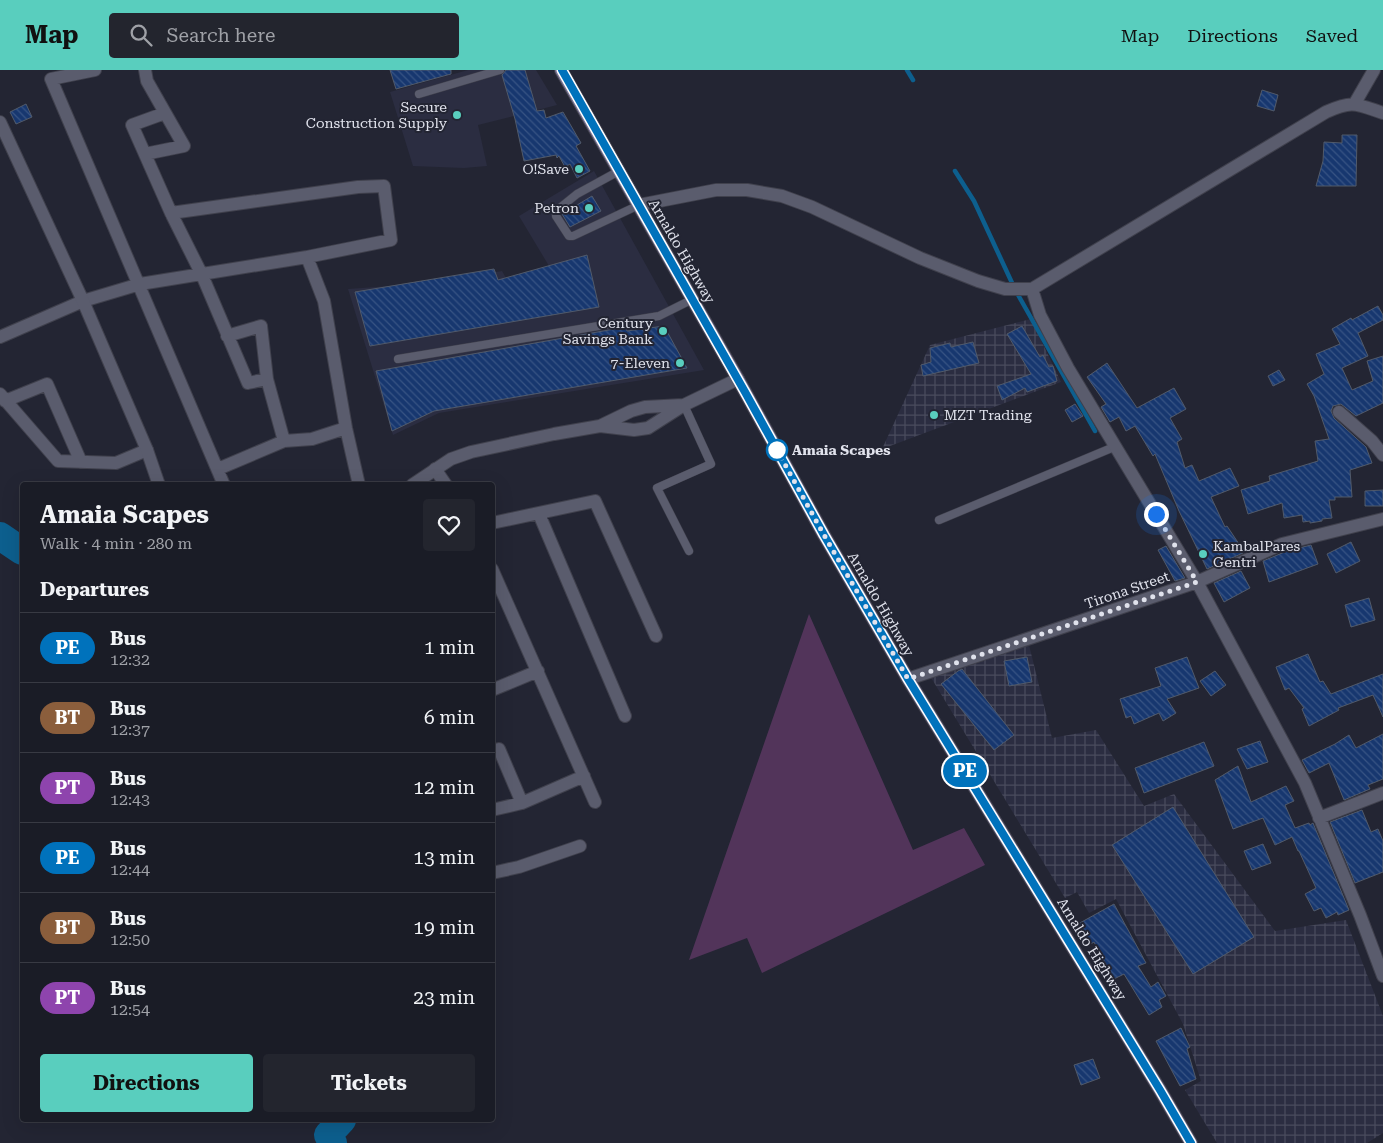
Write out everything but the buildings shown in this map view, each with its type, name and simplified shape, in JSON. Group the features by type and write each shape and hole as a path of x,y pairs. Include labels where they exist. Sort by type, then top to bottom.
{"main road":[{"name":"Arnaldo Highway","path":"562,70 738,379 824,535 908,679 1191,1143"}],"street":[{"path":"95,70 51,79 223,482"},
{"path":"144,154 184,146 148,81 145,70"},
{"path":"1355,103 1374,70"},
{"path":"639,205 716,190 746,190 782,196 812,207 920,258 978,281 1005,289 1032,289 1326,112 1355,103 1383,113"},
{"path":"165,113 132,125 171,213 202,275 248,382 267,379"},
{"path":"0,122 83,301 147,450 158,482"},
{"path":"0,337 83,301 140,284 306,257 392,240 384,186 358,186 171,213"},
{"path":"306,257 324,301 346,428 358,482"},
{"path":"1032,289 1040,315 1068,368 1197,582 1305,783 1383,976"},
{"path":"227,336 261,326 267,379 284,441"},
{"path":"600,426 634,430 648,428 684,405 738,379"},
{"path":"81,462 47,384 3,397 58,461 81,462 116,463 147,450"},
{"path":"416,482 451,459 471,452 600,426 631,411 645,407 684,405"},
{"path":"1340,412 1372,441 1383,455"},
{"path":"218,470 284,441 312,439 346,428"},
{"path":"435,469 444,482"},
{"path":"495,522 595,501 656,636"},
{"path":"539,514 625,716"},
{"name":"Tirona Street","path":"908,679 1197,582 1282,544 1383,519"},
{"path":"495,576 595,802"},
{"path":"495,689 538,671"},
{"path":"495,751 499,749 522,803"},
{"path":"495,809 522,803 584,776"},
{"path":"1319,818 1383,793"},
{"path":"495,873 580,846"}],"lane":[{"path":"419,94 500,70"},
{"path":"619,171 577,194 556,211 556,216 569,236 573,236 639,205"},
{"path":"398,359 659,316 693,300"},
{"path":"684,405 711,464 657,488 689,551"},
{"path":"939,520 1114,447"}],"shaded area":[{"name":"Secure Construction Supply","path":"468,70 536,70 557,105 478,125 487,166 464,168 413,166 390,92"},
{"path":"594,171 704,370 439,413 393,435 348,289 431,283 502,271 506,278 549,266 519,216"},
{"name":"MZT Trading","path":"1031,319 1061,382 882,449 930,345"},
{"path":"809,614 913,850 964,828 985,865 762,973 747,938 689,960"},
{"path":"1029,645 1052,738 1096,730 1144,806 1174,794 1275,931 1346,920 1383,1016 1383,1133 1367,1143 1217,1143 1185,1090 1201,1081 1183,1024 1116,899 1089,913 1077,892 1065,898 930,676"}],"waterway":[{"path":"907,70 913,80"},
{"path":"955,171 974,201 1013,285"},
{"path":"1017,293 1095,431"},
{"path":"0,536 20,550"},
{"path":"333,1143 328,1135 340,1122"}],"bus line":[{"name":"PE","path":"562,70 824,535 908,679 1191,1143"}],"place":[{"name":"Secure Construction Supply","path":"457,115"},
{"name":"O!Save","path":"579,169"},
{"name":"Petron","path":"589,208"},
{"name":"Century Savings Bank","path":"663,331"},
{"name":"7-Eleven","path":"680,363"},
{"name":"MZT Trading","path":"934,415"},
{"name":"Amaia Scapes","path":"777,450"},
{"name":"KambalPares Gentri","path":"1203,554"}],"route":[{"path":"777,450 908,679 1197,582 1156,514"}]}
